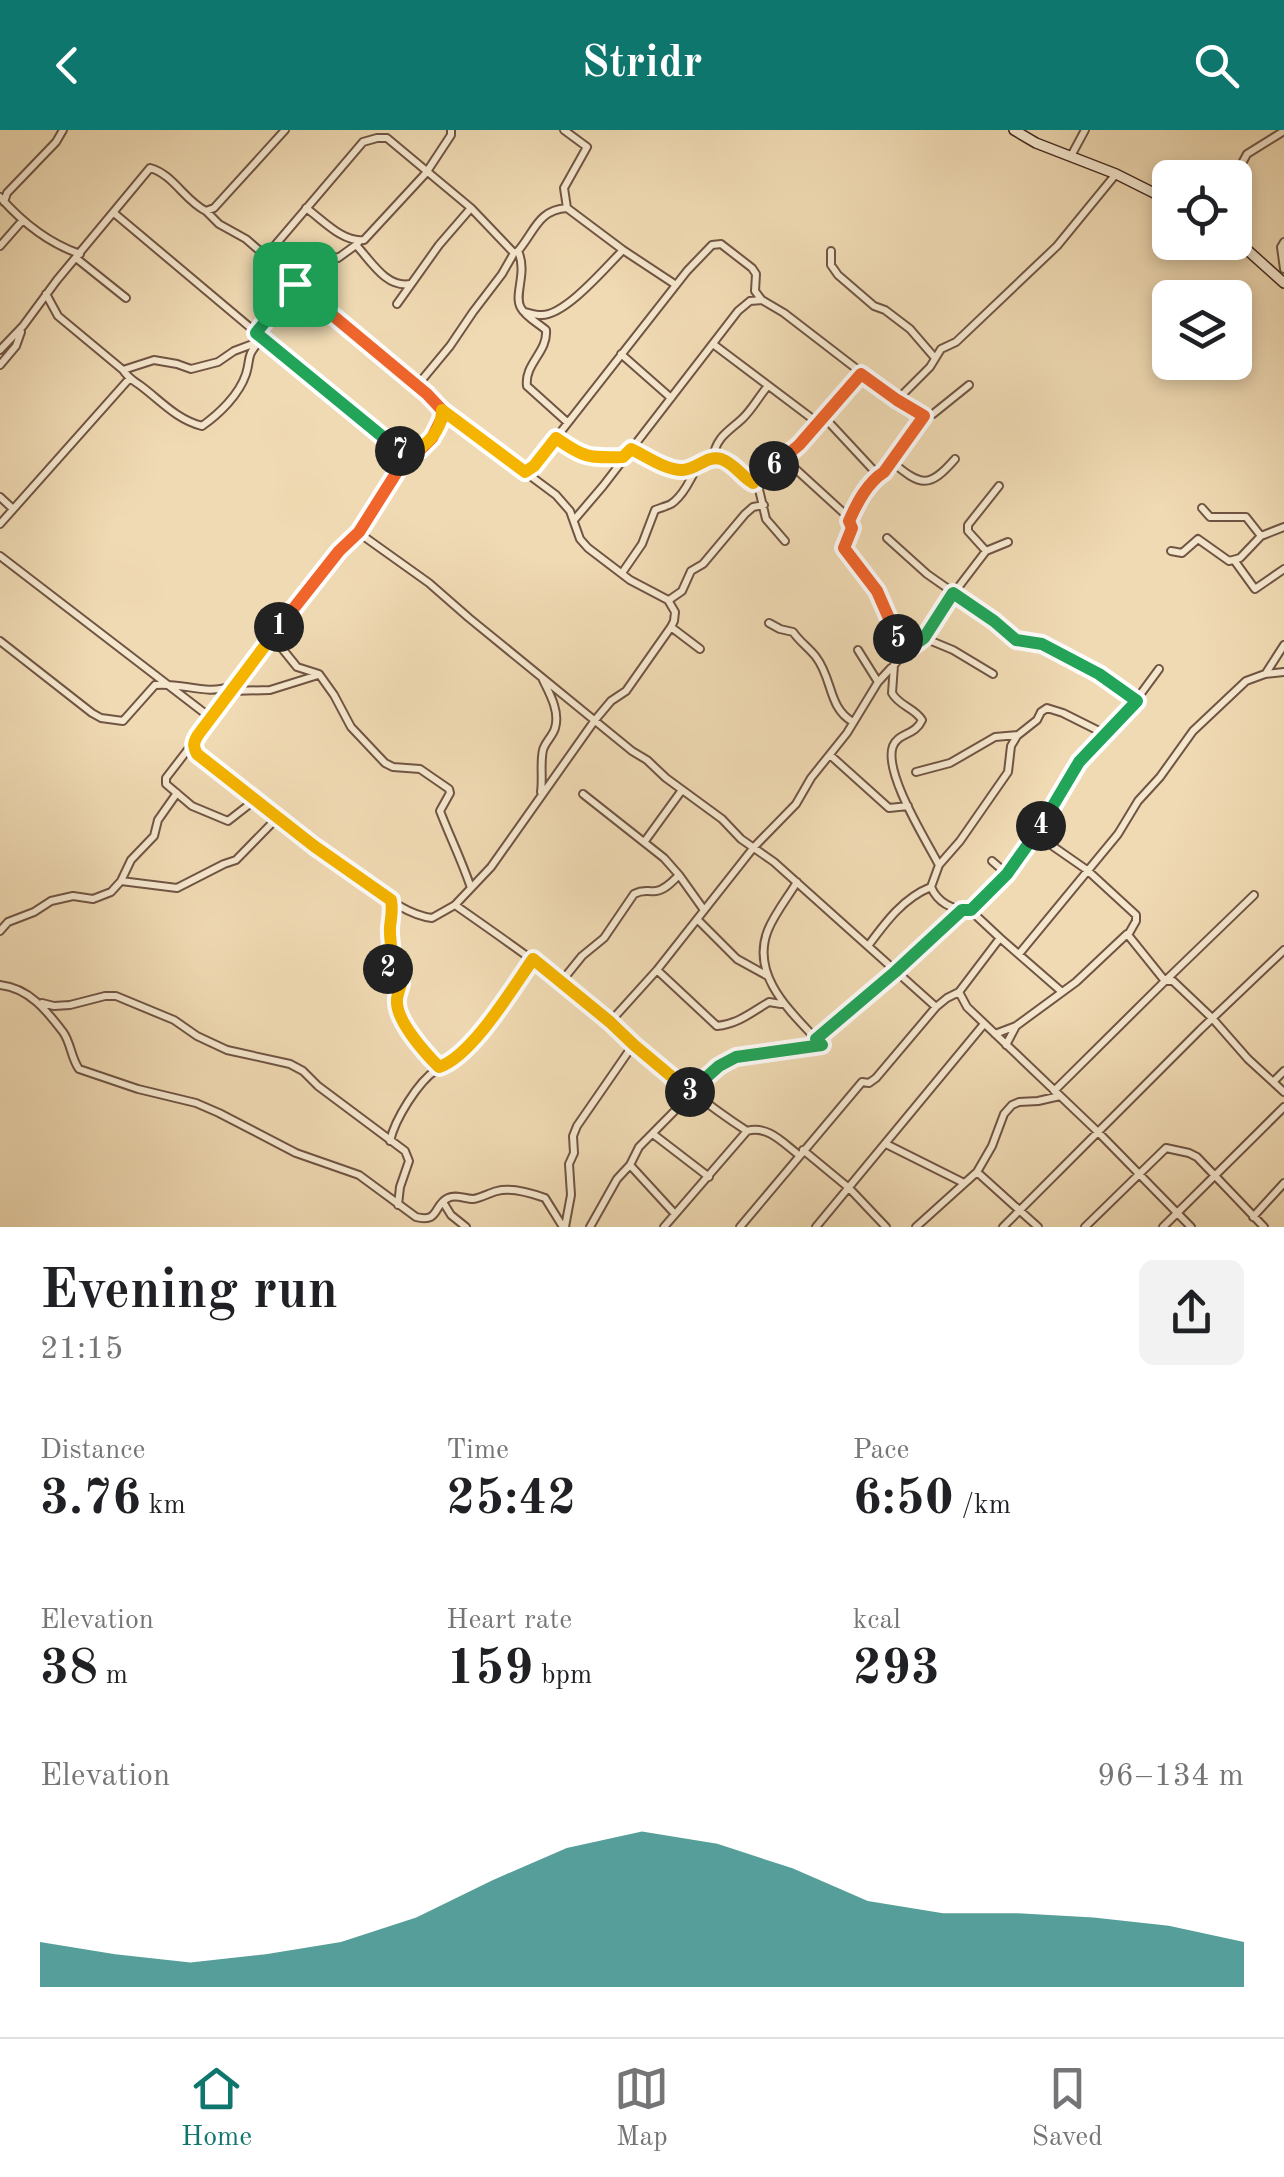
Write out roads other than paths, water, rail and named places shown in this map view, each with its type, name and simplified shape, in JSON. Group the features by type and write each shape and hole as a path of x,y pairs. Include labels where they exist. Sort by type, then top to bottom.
{"main road":[{"path":"1014,130 1152,192"},
{"path":"1252,253 1284,282"}],"street":[{"path":"63,130 2,200 52,242 78,256 126,298"},
{"path":"206,211 214,208 286,130"},
{"path":"378,130 471,208 516,252 523,265 518,299 523,312 546,330 547,338 527,371 527,386 567,422"},
{"path":"312,260 321,253 338,258 375,231 426,173 452,130"},
{"path":"564,130 587,147 564,188 568,208 676,285"},
{"path":"1071,156 1085,130"},
{"path":"1244,160 1284,131"},
{"path":"266,257 363,142 387,138"},
{"path":"0,350 146,172 156,168 199,208 246,240 442,410 556,495 570,511 580,539 600,560 668,600 675,612 671,627 626,691 611,701 596,720 506,847 471,890 439,916 426,918 391,900 197,754 194,742"},
{"path":"897,400 941,349 956,342 1056,246 1116,174"},
{"path":"306,208 357,243 387,279 398,286 410,284"},
{"path":"397,304 471,208"},
{"path":"416,388 544,215 568,208"},
{"path":"114,213 259,338 407,456"},
{"path":"0,246 23,220"},
{"path":"1284,242 1280,247 1284,269"},
{"path":"525,472 534,466 712,244 721,244 752,268 756,274 755,292 762,300 924,416"},
{"path":"523,312 540,315 558,309 585,290 623,250"},
{"path":"831,251 838,275 910,330 935,358"},
{"path":"46,294 58,316 123,370 128,380 138,383 182,418 202,426 240,387 250,352 295,284"},
{"path":"574,520 738,311 750,301 762,300"},
{"path":"0,365 16,346 23,326"},
{"path":"123,370 154,360 191,369 218,362 259,338"},
{"path":"713,344 821,420 878,475"},
{"path":"622,354 671,398"},
{"path":"631,449 678,470 720,459 753,483 799,445 861,374"},
{"path":"0,524 128,380"},
{"path":"713,458 726,430 744,417 768,386"},
{"path":"849,521 869,486 892,462 924,416 933,414 968,386"},
{"path":"256,800 228,821 192,806 164,780 272,636 339,551 359,532 407,456 432,438 442,410"},
{"path":"556,438 578,454 592,458 623,457"},
{"path":"892,462 914,480 926,480 935,479 955,459"},
{"path":"780,460 846,515 852,528 844,548 877,591 904,653"},
{"path":"622,573 642,544 654,510 670,506 698,465"},
{"path":"757,481 766,519 785,541"},
{"path":"986,551 968,532 968,525 999,486"},
{"path":"0,497 13,508"},
{"path":"668,600 682,591 690,571 703,564 744,514 764,505"},
{"path":"1202,508 1210,517 1246,517 1261,536"},
{"path":"1171,551 1182,552 1198,539 1229,562 1240,558 1261,536 1284,528"},
{"path":"359,532 429,583 797,882 936,1007"},
{"path":"887,538 927,574 1016,640 1042,644 1099,674 1137,701"},
{"path":"610,1022 698,920 754,847 796,804 878,682 924,638 986,551 1008,542"},
{"path":"0,556 210,718"},
{"path":"1234,560 1254,589 1284,570"},
{"path":"769,623 793,632 817,658 837,709 853,722"},
{"path":"671,627 700,649"},
{"path":"272,636 297,667 319,674 351,727 385,763 420,769 448,789 440,810 471,890"},
{"path":"924,638 992,674"},
{"path":"0,641 102,718 123,720 155,685 216,692 232,688 270,690 319,674"},
{"path":"1265,674 1284,645"},
{"path":"858,650 878,682"},
{"path":"894,665 892,693 922,720 921,726 897,740 892,767 938,865"},
{"path":"816,1039 1007,874 1036,837 1079,762 1137,701 1159,670"},
{"path":"1019,954 1118,834 1138,801 1193,731 1246,681 1284,672"},
{"path":"540,798 542,755 555,728 553,700 542,678"},
{"path":"868,946 900,908 931,887 938,865 1008,772 1011,746 1042,712 1047,708 1063,713 1107,735"},
{"path":"916,772 950,763 995,737 1018,735"},
{"path":"830,755 889,808 908,806"},
{"path":"645,841 682,790"},
{"path":"0,931 8,922 51,902 73,896 102,898 112,892 131,860 154,836 158,820 177,793"},
{"path":"583,794 645,841 679,874 704,910"},
{"path":"121,882 176,888 236,860 278,817"},
{"path":"995,1034 1016,1026 1093,968 1136,920 1136,915 1088,870 1036,837"},
{"path":"992,861 1007,874"},
{"path":"561,982 582,956 604,938 634,894 642,890 657,892 679,874"},
{"path":"590,1227 639,1147 690,1091 719,1066 736,1057 822,1045 782,1004 764,967 768,928 797,882"},
{"path":"931,887 940,901 966,910 1062,992"},
{"path":"916,1227 977,1172 1012,1105 1057,1094 1254,895"},
{"path":"391,900 389,929 393,948 388,971 401,984 397,1004 421,1049 439,1067"},
{"path":"455,906 533,959 680,1083 747,1131"},
{"path":"698,920 737,959 767,976"},
{"path":"1128,933 1165,981"},
{"path":"740,1227 862,1082 876,1078 936,1007 960,992 1000,938"},
{"path":"1003,1227 1284,950"},
{"path":"390,1141 400,1116 422,1083 464,1050 533,959"},
{"path":"656,970 717,1026 750,1016 770,1002 782,1004"},
{"path":"1165,981 1173,981 1284,1092"},
{"path":"0,985 54,1006 116,996 176,1021 226,1050 303,1070 318,1086 405,1151 408,1168 398,1205"},
{"path":"960,992 984,1024 1191,1227"},
{"path":"40,1003 62,1031 79,1069 219,1113 296,1153 359,1175 421,1220 432,1216 450,1197 475,1199 502,1189 548,1200 564,1227"},
{"path":"816,1227 984,1024"},
{"path":"1006,1045 1016,1026"},
{"path":"564,1227 571,1195 570,1164 576,1126 634,1045"},
{"path":"1274,1081 1284,1071"},
{"path":"1163,1227 1284,1108"},
{"path":"664,1227 747,1131 758,1128 849,1188 886,1227"},
{"path":"652,1134 709,1178"},
{"path":"886,1144 964,1182"},
{"path":"1084,1227 1168,1148 1193,1154 1264,1227"},
{"path":"630,1165 675,1214"},
{"path":"977,1172 1038,1227"},
{"path":"1254,1217 1284,1183"},
{"path":"443,1202 466,1227"}]}
